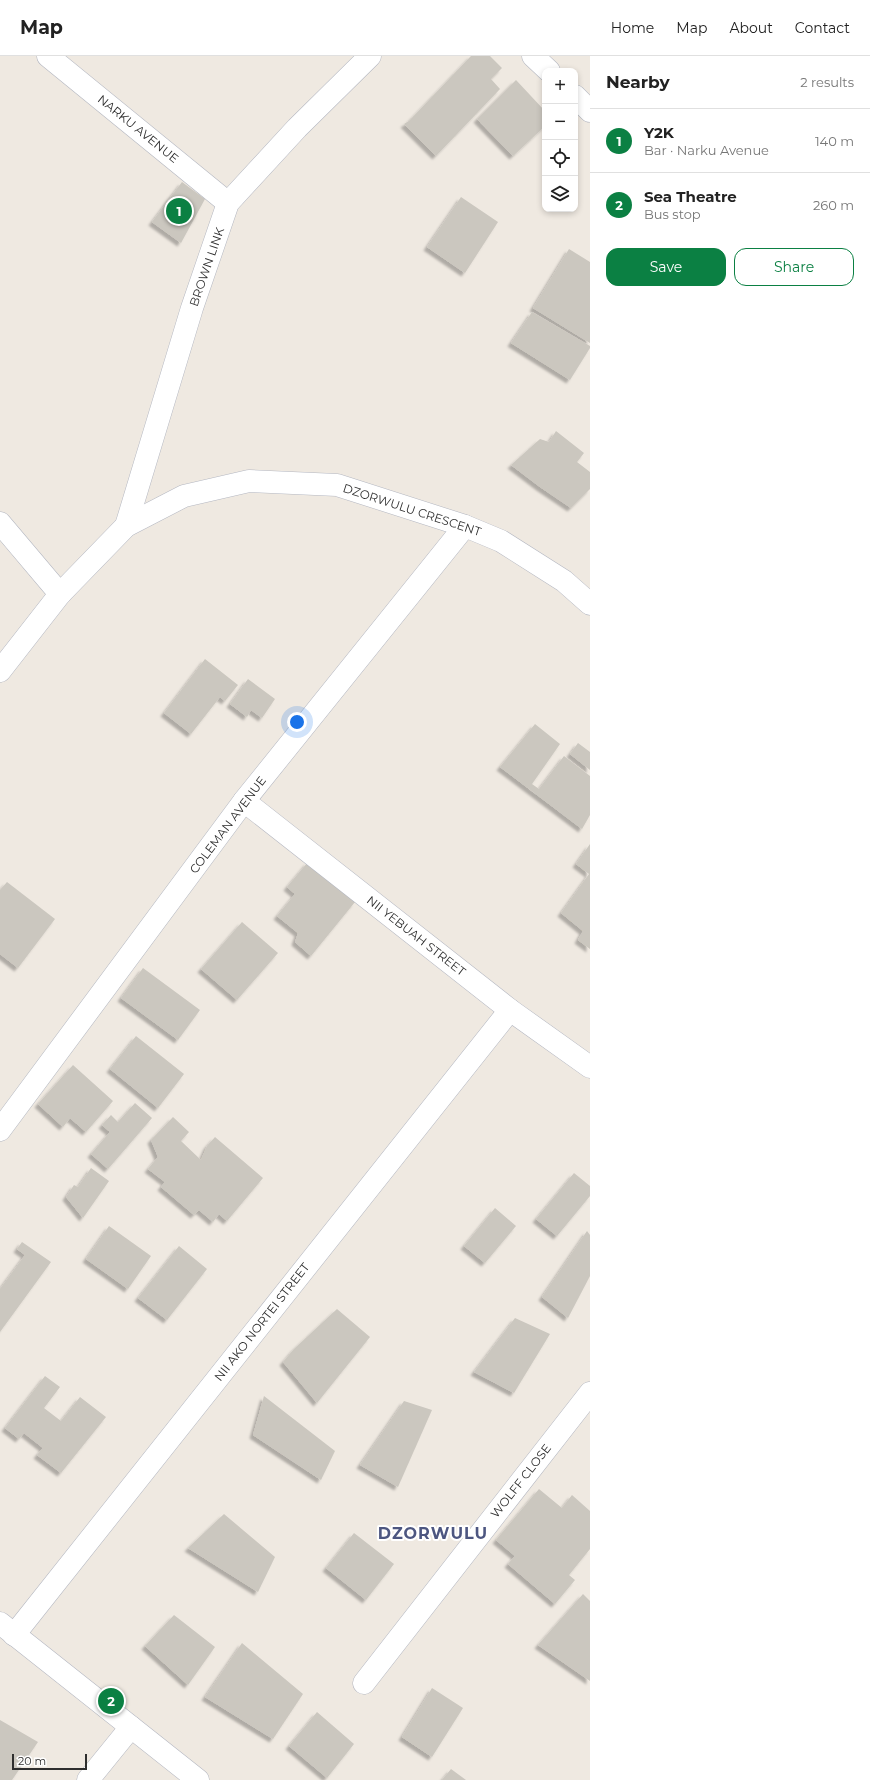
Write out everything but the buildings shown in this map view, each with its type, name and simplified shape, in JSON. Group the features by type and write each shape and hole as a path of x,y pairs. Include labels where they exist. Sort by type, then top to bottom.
{"street":[{"name":"NARKU AVENUE","path":"48,56 228,203"},
{"name":"BROWN LINK","path":"126,526 192,308 228,203 297,128 370,56"},
{"path":"533,56 546,68"},
{"path":"578,99 590,111"},
{"name":"DZORWULU CRESCENT","path":"0,671 60,594 126,526 184,496 249,481 337,485 465,526 501,541 564,581 590,604"},
{"path":"0,523 60,594"},
{"name":"COLEMAN AVENUE","path":"0,1130 244,801 465,526"},
{"name":"NII YEBUAH STREET","path":"244,801 510,1010 590,1067"},
{"name":"NII AKO NORTEI STREET","path":"7,1629 510,1010"},
{"name":"WOLFF CLOSE","path":"364,1683 590,1393"},
{"path":"7,1629 198,1780"},
{"path":"88,1780 131,1727"}],"place":[{"name":"Y2K","path":"179,211"},
{"name":"Sea Theatre","path":"111,1701"}],"district":[{"name":"DZORWULU","path":"433,1533"}]}
